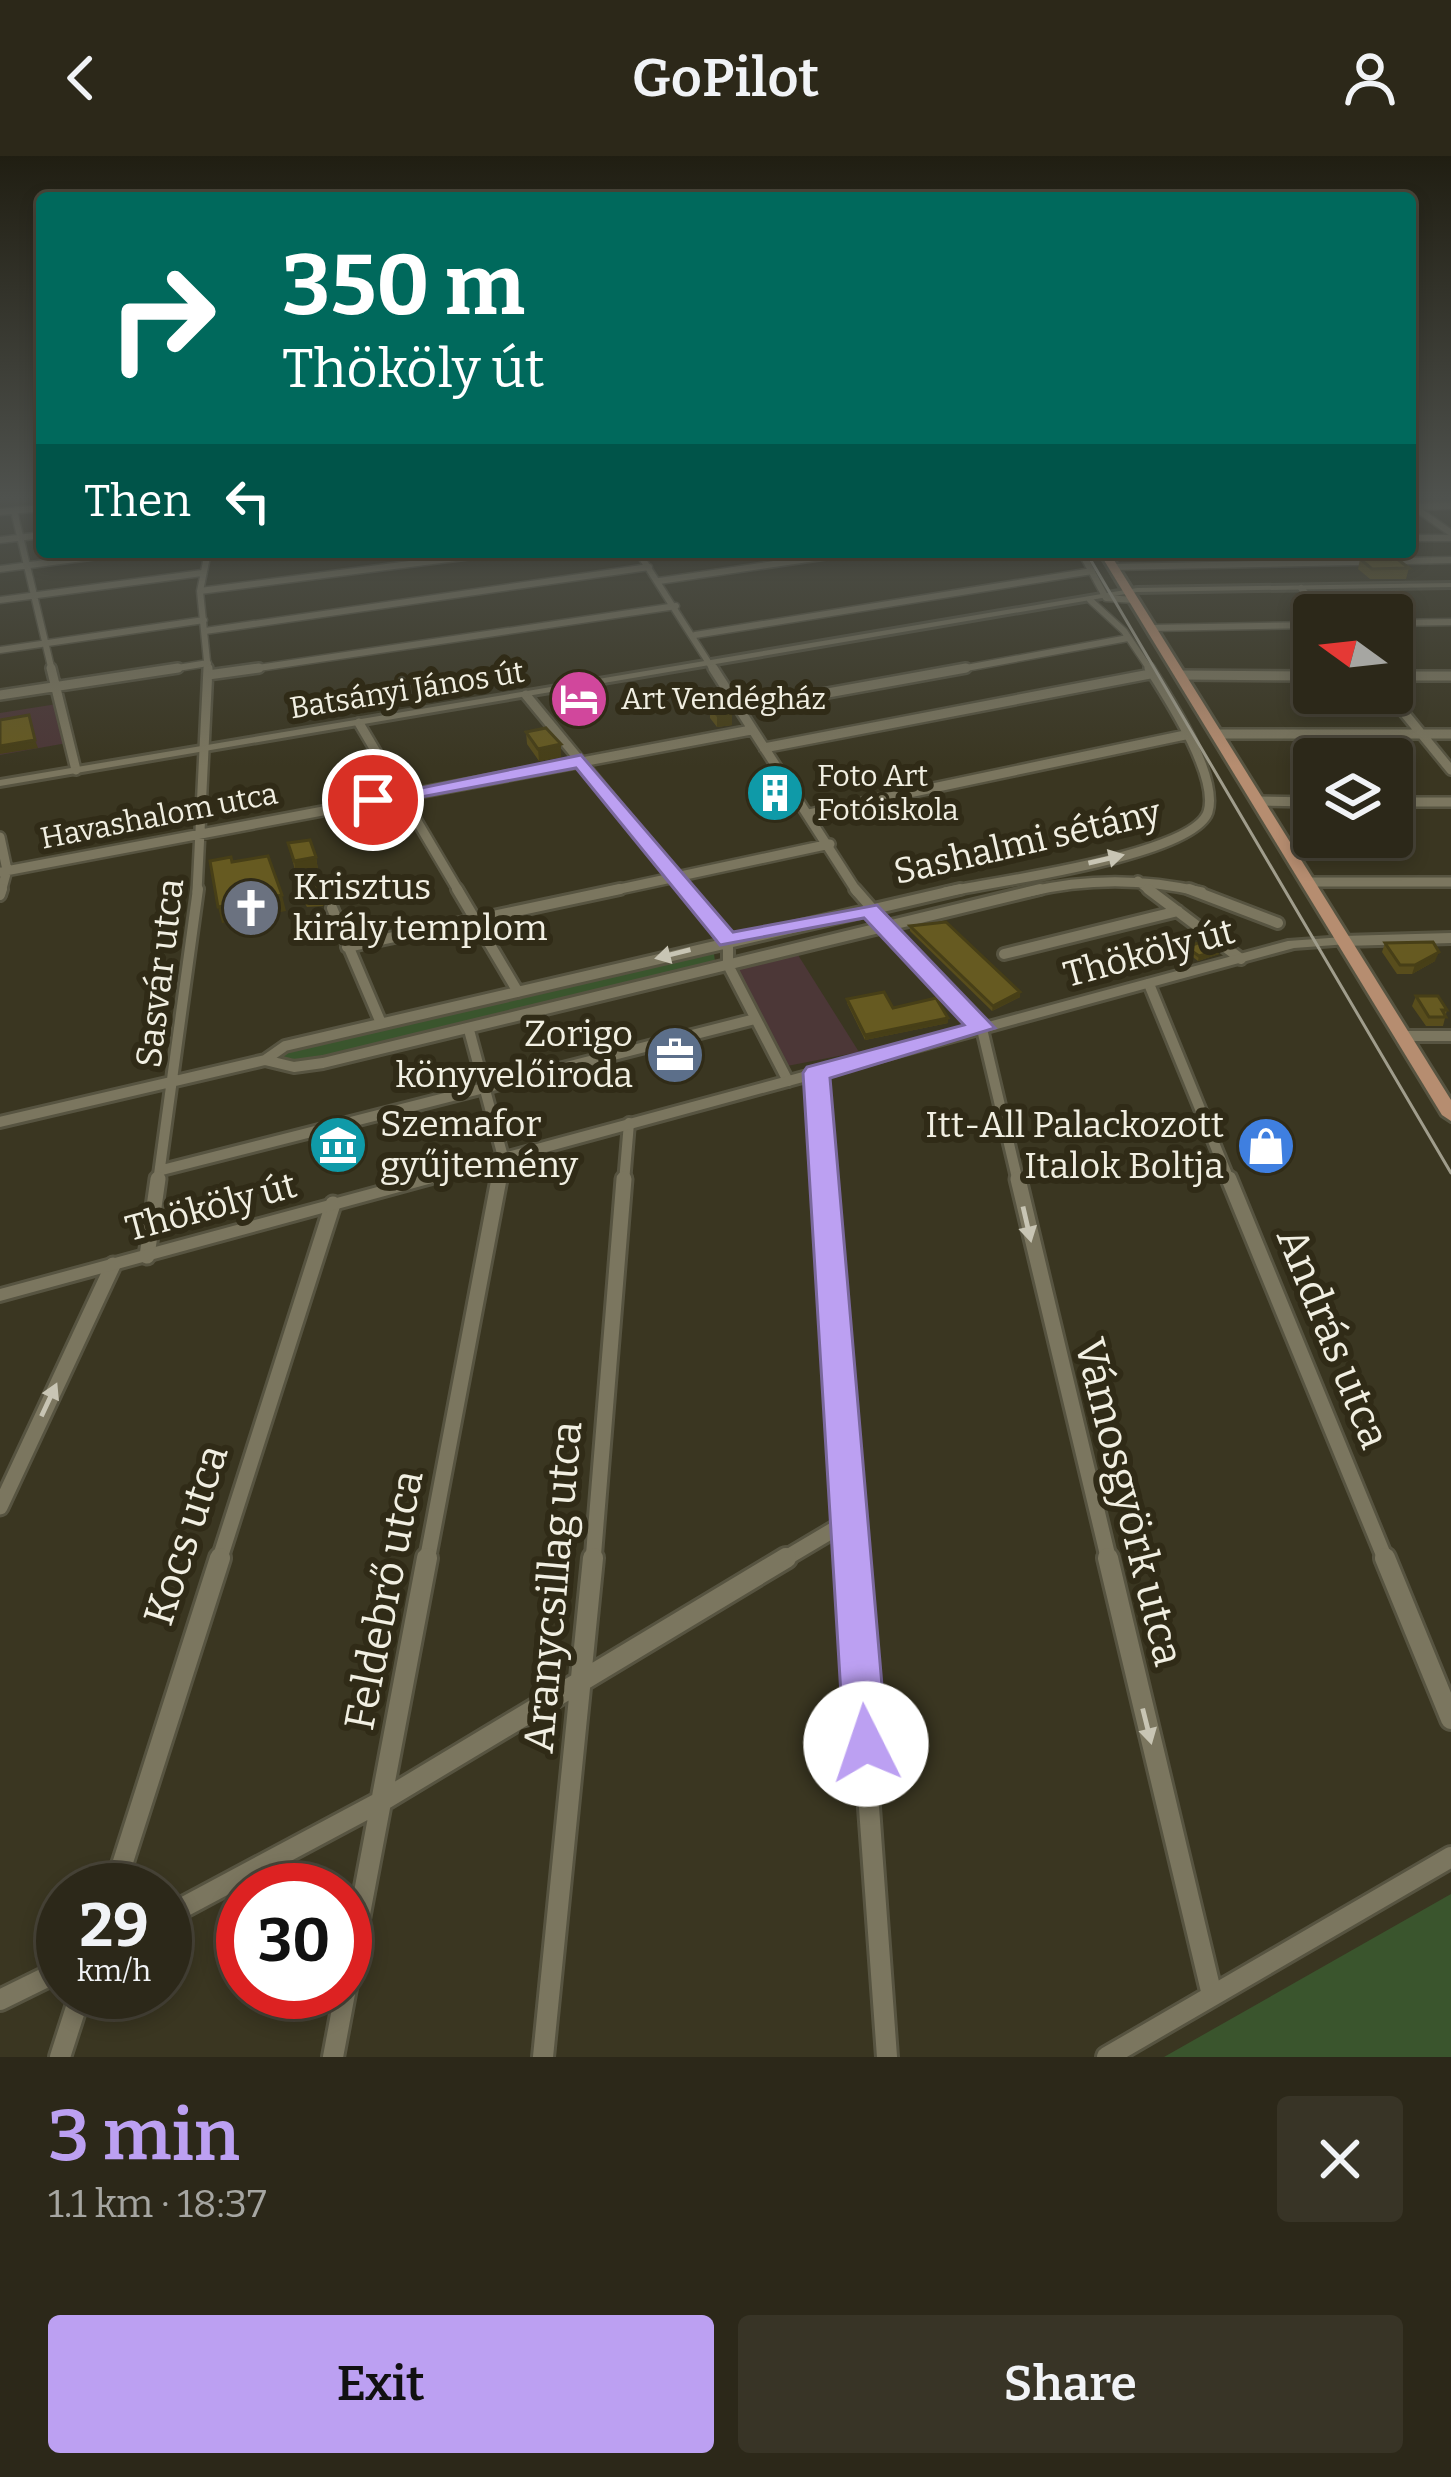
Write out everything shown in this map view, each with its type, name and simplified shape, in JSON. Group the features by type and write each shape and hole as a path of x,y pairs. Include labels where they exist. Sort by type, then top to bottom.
{"main road":[{"path":"1126,589 1451,1115"}],"street":[{"path":"33,589 76,770"},
{"path":"0,600 80,589"},
{"path":"200,591 218,589"},
{"path":"0,650 485,589"},
{"path":"664,589 869,910 982,1028"},
{"path":"695,635 987,589"},
{"path":"1101,589 1106,598"},
{"name":"Batsányi János út","path":"0,783 1090,600 1286,589"},
{"path":"1302,589 1306,594"},
{"name":"Sasvár utca","path":"147,1256 174,1082 203,831 208,669 200,591"},
{"path":"809,814 1185,735 1128,638 1090,600"},
{"path":"0,694 676,606"},
{"path":"1413,623 1451,622"},
{"path":"1151,628 1293,625"},
{"path":"739,709 1128,638"},
{"path":"764,748 1150,674"},
{"path":"1180,675 1293,676"},
{"path":"1413,676 1451,676"},
{"path":"526,695 728,940 728,965 788,1081"},
{"path":"1405,714 1451,770"},
{"path":"359,723 518,992"},
{"name":"Havashalom utca","path":"4,871 752,730"},
{"path":"1216,734 1451,734"},
{"name":"Sashalmi sétány","path":"265,1060 285,1046 728,940 1021,879 1180,837 1207,815 1210,784 1185,735"},
{"path":"1257,801 1293,802"},
{"path":"1413,802 1451,802"},
{"path":"0,837 4,871 0,895"},
{"path":"347,947 830,844"},
{"path":"1021,879 1032,890"},
{"path":"1138,880 1241,958"},
{"name":"Sashalmi sétány","path":"0,1122 265,1060 309,1065 470,1030 1032,890 1138,880 1223,898 1278,923"},
{"path":"1306,882 1451,882"},
{"path":"332,908 381,1023"},
{"path":"1004,954 1178,911"},
{"path":"1343,941 1451,938"},
{"name":"Thököly út","path":"0,1295 1241,958 1310,941 1343,941"},
{"name":"András utca","path":"1148,984 1451,1719"},
{"path":"162,1170 755,1019"},
{"name":"Vámosgyörk utca","path":"982,1028 1211,1991"},
{"path":"470,1030 503,1157"},
{"path":"1402,1036 1451,1036"},
{"path":"816,1073 887,2057"},
{"name":"Aranycsillag utca","path":"543,2057 583,1676 629,1123"},
{"name":"Feldebrő utca","path":"333,2057 503,1157"},
{"name":"Kocs utca","path":"123,1863 333,1204"},
{"path":"0,1507 112,1265"},
{"path":"192,1903 382,1802 583,1676 850,1520"},
{"path":"1107,2057 1211,1991 1451,1857"},
{"path":"0,2000 36,1983"},
{"path":"60,2057 72,2019"}],"shaded area":[{"path":"57,704 67,743 0,755 0,713"},
{"path":"798,955 859,1052 787,1066 735,969"}],"green space":[{"path":"713,947 715,961 295,1063 283,1060 280,1054"},
{"path":"1451,1894 1451,2057 1164,2057"}],"building":[{"path":"586,682 596,692 576,696 567,686"},
{"path":"726,704 732,713 717,715 710,706"},
{"path":"29,715 35,740 0,746 0,720"},
{"path":"546,728 561,744 538,749 526,732"},
{"path":"777,782 788,797 776,799 764,785"},
{"path":"310,840 316,857 294,861 288,843"},
{"path":"268,856 282,895 218,907 210,861"},
{"path":"313,869 326,891 321,897 305,898 296,883"},
{"path":"946,922 1020,992 993,1006 910,926"},
{"path":"1207,940 1220,950 1199,956 1186,947"},
{"path":"1433,942 1439,952 1415,965 1400,965 1385,943"},
{"path":"884,992 893,1008 936,998 948,1018 865,1035 847,999"},
{"path":"1416,996 1438,996 1446,1017 1429,1017"}],"tram line":[{"path":"1108,589 1451,1173"}],"place":[{"name":"Art Vendégház","path":"579,699"},
{"name":"Foto Art Fotóiskola","path":"775,793"},
{"name":"Krisztus király templom","path":"251,908"},
{"name":"Zorigo könyvelőiroda","path":"675,1055"},
{"name":"Szemafor gyűjtemény","path":"338,1145"},
{"name":"Itt-All Palackozott Italok Boltja","path":"1266,1146"}],"route":[{"path":"373,800 581,761 728,940 869,910 887,934 932,975 941,992 982,1028 816,1073 866,1744"}]}
